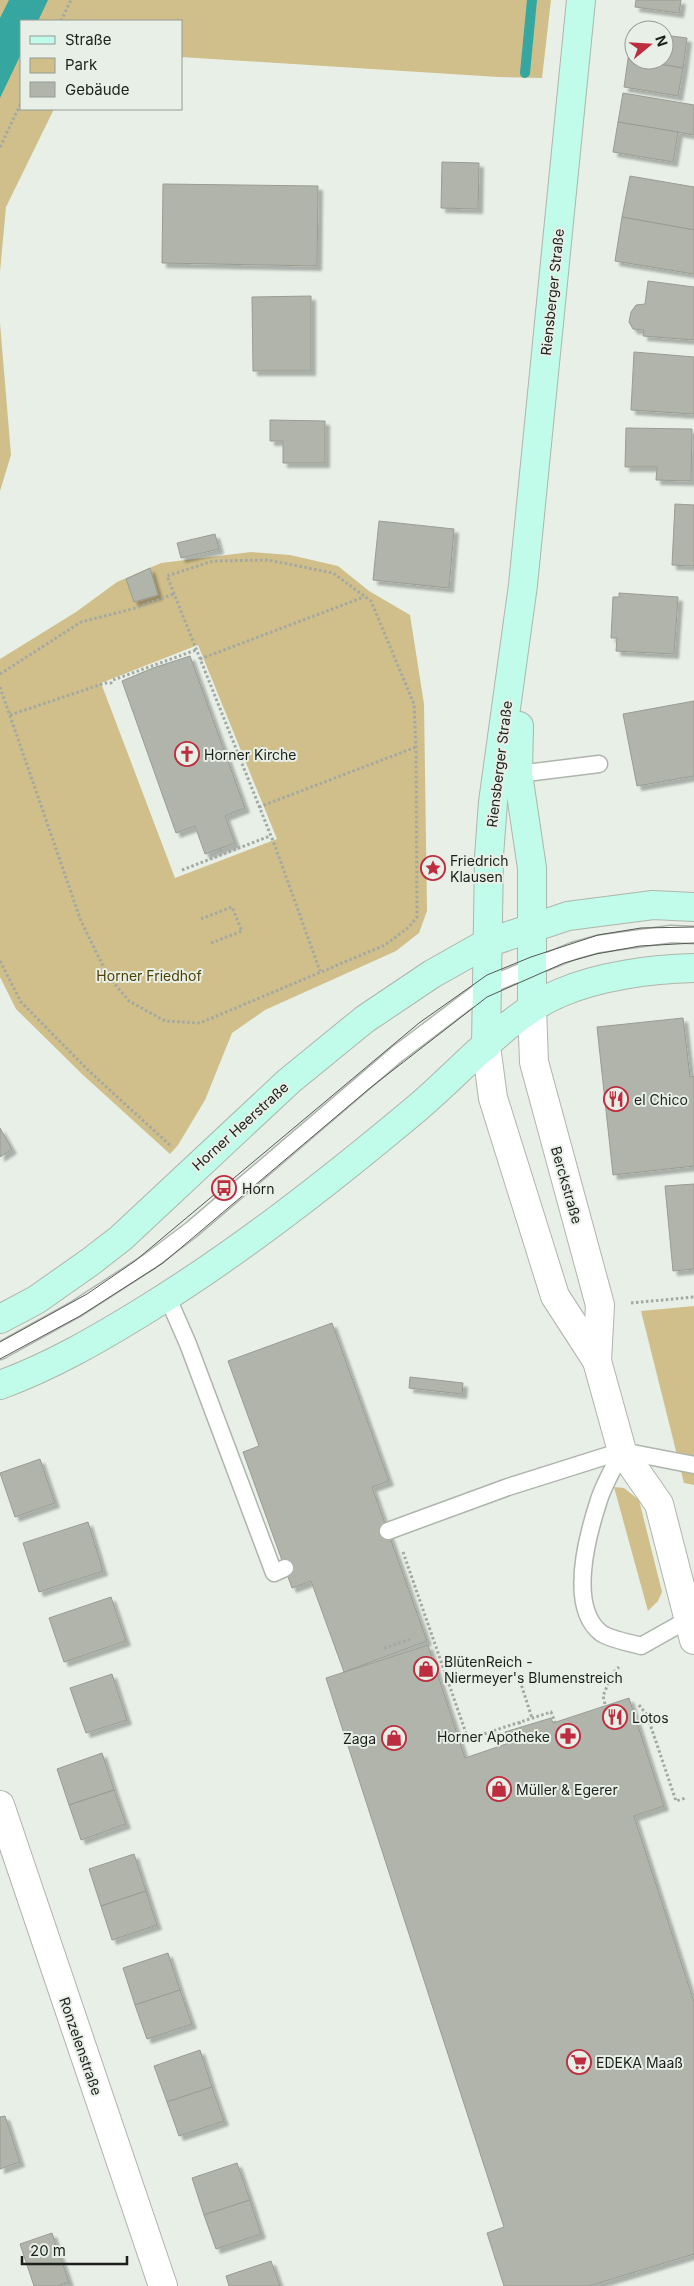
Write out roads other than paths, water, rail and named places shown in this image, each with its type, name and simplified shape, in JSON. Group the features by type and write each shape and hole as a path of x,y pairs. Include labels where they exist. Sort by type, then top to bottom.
{"main road":[{"name":"Riensberger Straße","path":"486,1046 489,856 493,802 523,585 581,0"},
{"name":"Riensberger Straße","path":"523,585 518,774 532,868 532,1008"},
{"name":"Horner Heerstraße","path":"0,1319 36,1300 121,1238 289,1081 365,1019 432,974 488,943 568,916 652,906 694,907"},
{"path":"0,1385 91,1344 249,1242 416,1109 486,1046 532,1008 561,992 612,978 664,969 694,968"}],"street":[{"name":"Berckstraße","path":"532,1008 534,1062 600,1305 597,1361"},
{"name":"Berckstraße","path":"486,1046 493,1098 555,1296 597,1361 622,1451 659,1504 691,1629"},
{"name":"Ronzelenstraße","path":"0,1805 163,2286"}],"lane":[{"path":"518,774 599,764"},
{"path":"0,1351 76,1309 150,1261 191,1230 397,1054 487,986 573,951 598,944 671,934 694,935"},
{"path":"167,1296 188,1344 274,1573 285,1568"},
{"path":"622,1451 598,1502 586,1555 582,1587 585,1612 601,1633 641,1646 691,1629"},
{"path":"391,1529 508,1487 622,1451 694,1465"}],"water":[{"path":"9,0 48,0 38,20 20,20 20,56 0,98 0,18"}],"waterway":[{"path":"525,73 532,0"}],"tram line":[{"path":"0,1342 87,1294 135,1261 419,1023 487,975 531,957 598,935 641,928 694,927"},
{"path":"0,1359 80,1316 163,1263 370,1088 487,997 564,963 596,954 640,946 694,943"}],"place":[{"name":"Horner Kirche","path":"187,754"},
{"name":"Friedrich Klausen","path":"433,868"},
{"name":"el Chico","path":"616,1099"},
{"name":"Horn","path":"224,1188"},
{"name":"BlütenReich - Niermeyer's Blumenstreich","path":"426,1669"},
{"name":"Lotos","path":"615,1717"},
{"name":"Horner Apotheke","path":"568,1736"},
{"name":"Zaga","path":"394,1738"},
{"name":"Müller & Egerer","path":"499,1789"},
{"name":"EDEKA Maaß","path":"579,2062"}],"park label":[{"name":"Horner Friedhof","path":"149,975"}]}
